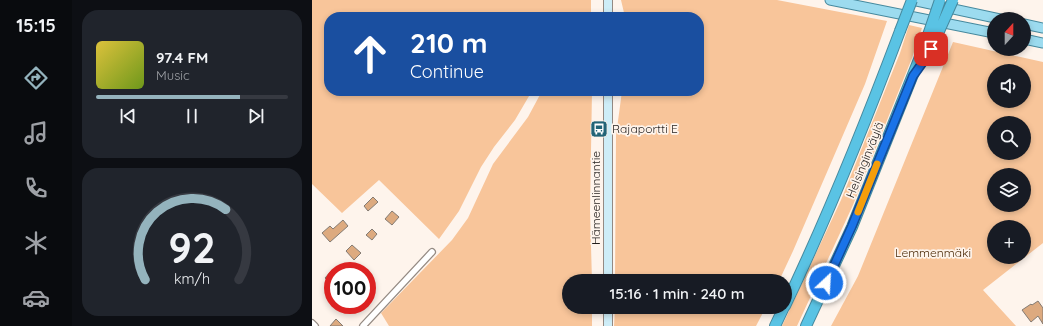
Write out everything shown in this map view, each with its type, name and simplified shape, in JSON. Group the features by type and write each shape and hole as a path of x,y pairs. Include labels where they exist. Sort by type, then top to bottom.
{"highway":[{"name":"Helsinginväylä","path":"792,292 863,130 912,0"},
{"name":"Helsinginväylä","path":"806,326 852,226 913,76 927,48 940,0"},
{"path":"927,48 953,0"},
{"name":"Helsinginväylä","path":"775,326 781,314"}],"main road":[{"path":"830,0 987,32"},
{"path":"912,0 987,16"},
{"path":"1031,25 1043,28"},
{"path":"1031,41 1043,44"},
{"name":"Hämeenlinnantie","path":"608,96 608,274"},
{"path":"608,314 608,326"}],"street":[{"path":"363,326 432,252"},
{"path":"312,323 315,326"}],"green space":[{"path":"312,0 591,0 591,12 324,12 324,96 529,96 515,120 481,167 459,211 439,239 379,180 342,213 312,184"},
{"path":"621,0 777,0 887,21 865,84 782,274 615,274 616,136 621,96 704,96 704,12 624,12"},
{"path":"909,25 922,28 912,58 853,205 797,326 782,326 788,314 792,314 792,305 841,200 900,53"},
{"name":"Lemmenmäki","path":"953,42 987,50 987,56 1016,56 1043,62 1043,243 1031,252 1031,220 987,220 987,264 1016,264 983,290 1016,326 831,326 858,276"},
{"path":"539,96 592,96 590,211 592,274 562,274 562,314 592,314 592,326 389,326 381,313 452,240 468,218 493,164 528,117"},
{"path":"615,314 762,314 756,326 614,326"}],"building":[{"path":"373,197 378,202 368,211 364,206"},
{"path":"392,211 399,217 392,225 385,219"},
{"path":"343,220 348,226 330,242 322,233 330,226 333,229"},
{"path":"372,229 377,234 372,240 366,235"},
{"path":"352,245 361,253 354,260 346,251"},
{"path":"1038,301 1043,308 1043,324 1038,316 1031,322 1022,310"},
{"path":"336,319 343,326 330,326"}],"slow traffic":[{"path":"858,212 877,164"}],"place":[{"name":"Rajaportti E","path":"599,129"}],"route":[{"path":"826,283 852,226 913,76 931,49"}]}
